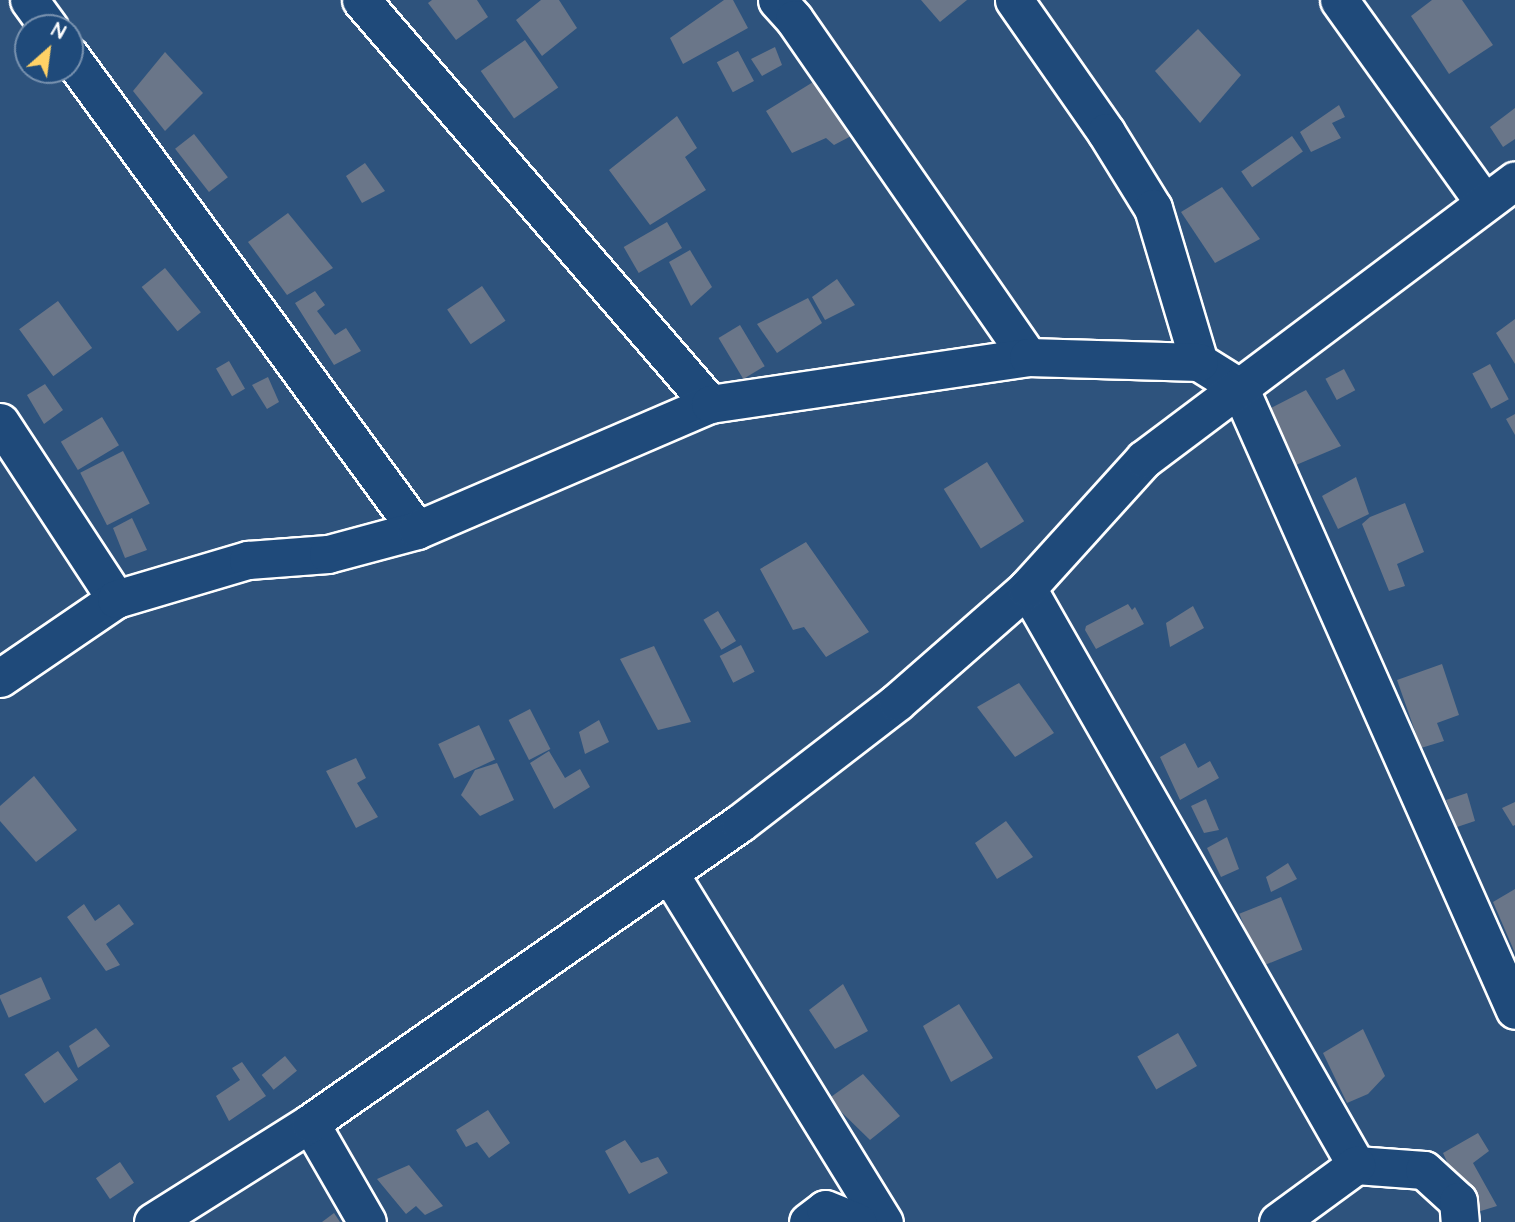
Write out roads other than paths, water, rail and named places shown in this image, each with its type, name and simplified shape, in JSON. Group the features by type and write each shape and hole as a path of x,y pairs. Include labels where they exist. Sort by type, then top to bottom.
{"street":[{"path":"361,0 710,404"},
{"path":"1014,0 1106,132 1153,208 1199,362"},
{"path":"1339,0 1483,201"},
{"path":"797,6 1028,357"},
{"path":"84,75 417,530"},
{"path":"153,1222 310,1123 740,823 897,702 1027,588 1144,459 1483,201 1515,180"},
{"path":"0,678 116,600 248,560 328,554 417,530 710,404 1028,357 1199,362 1238,387 1515,1010"},
{"path":"0,422 116,600"},
{"path":"1027,588 1356,1165"},
{"path":"668,873 884,1222"},
{"path":"310,1123 366,1222"},
{"path":"1278,1222 1356,1165 1424,1170 1458,1201 1460,1222"},
{"path":"807,1222 825,1209 858,1222"}]}
